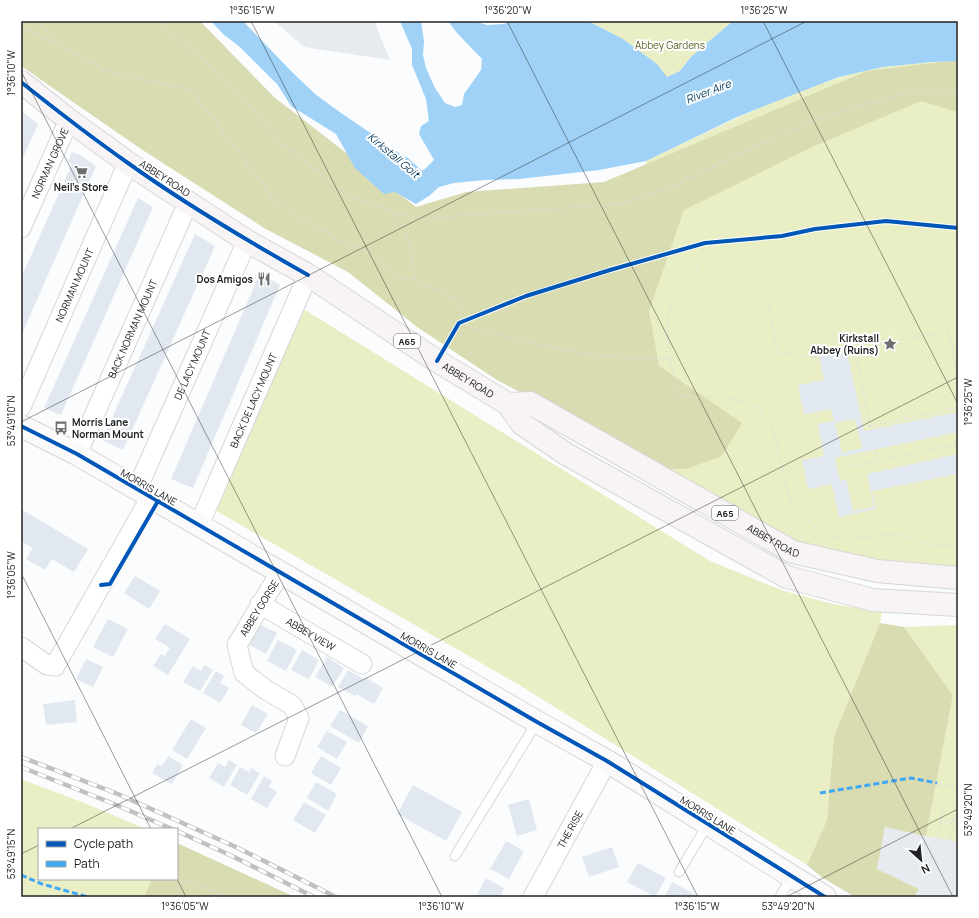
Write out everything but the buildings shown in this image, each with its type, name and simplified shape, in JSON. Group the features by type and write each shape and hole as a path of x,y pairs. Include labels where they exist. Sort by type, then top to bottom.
{"main road":[{"name":"ABBEY ROAD","path":"21,82 128,163 188,203 247,241 308,275 437,361 508,404 530,403 793,552 877,571 958,578"},
{"name":"A65","path":"508,404 522,424 566,454 787,577 873,600 958,605"}],"street":[{"name":"NORMAN GROVE","path":"21,228 70,120"},
{"name":"NORMAN MOUNT","path":"21,407 128,163"},
{"name":"BACK NORMAN MOUNT","path":"77,454 188,203"},
{"name":"DE LACY MOUNT","path":"21,647 47,665 55,666 113,565 247,241"},
{"name":"BACK DE LACY MOUNT","path":"199,525 308,275"},
{"name":"MORRIS LANE","path":"21,426 77,454 537,722 607,760 824,897"},
{"name":"ABBEY GORSE","path":"280,573 236,645 244,673 266,690 292,705 298,718 285,756"},
{"name":"ABBEY VIEW","path":"260,604 362,664"},
{"name":"THE RISE","path":"533,897 607,760"}],"lane":[{"path":"455,856 537,722"},
{"path":"679,872 708,824"},
{"path":"780,897 792,876"}],"path":[{"path":"40,21 56,43"},
{"path":"158,21 238,91 279,141 350,196 397,214 426,219 462,215 621,204 662,191 823,117 906,93 958,93"},
{"path":"21,27 56,43 105,71 191,90 277,203 343,242 361,249 399,276 415,280 458,300 462,308 459,323 456,329"},
{"path":"397,214 410,244 415,280"},
{"path":"947,227 956,228 958,250"},
{"path":"698,246 713,243"},
{"path":"705,244 692,279 671,305 667,328 670,360 679,395 686,397 724,398 745,402 758,408 772,426 790,499 796,510 805,520 819,531 833,538 853,539 884,535 909,536 933,545 958,545"},
{"path":"767,295 777,352 815,357 949,331 958,377"},
{"path":"459,323 466,320"},
{"path":"459,323 487,332 524,341 590,354 670,360"},
{"path":"855,349 878,460"},
{"path":"870,426 958,408"},
{"path":"848,467 958,444"},
{"path":"937,783 958,787"},
{"path":"941,820 951,822 954,820 957,807 944,804 937,837 958,842"},
{"path":"953,825 957,823 954,820"},
{"path":"950,840 953,825 951,822"},
{"path":"175,897 183,879 227,897"}],"shaded area":[{"path":"274,21 374,21 390,60 304,47"},
{"path":"885,827 958,842 958,897 914,897 919,889 877,869"}],"green space":[{"path":"21,21 200,21 274,97 416,207 466,192 604,182 867,71 958,60 958,112 921,101 812,147 684,210 649,311 659,366 742,423 722,456 686,469 655,468 591,430 497,380 417,327 348,272 264,228 141,149 21,66"},
{"name":"Abbey Gardens","path":"588,21 733,21 691,57 680,71 667,77 656,64 623,39"},
{"path":"958,61 958,572 874,561 795,547 626,443 635,287 646,161 717,127 813,86 867,70 897,65"},
{"path":"302,308 710,561 784,591 833,604 882,612 880,623 834,736 827,820 807,865 521,686 213,509"},
{"path":"880,623 904,627 953,695 926,836 885,827 877,869 919,889 914,897 855,897 823,878 807,865 827,820 834,736"},
{"path":"958,625 958,842 926,836 953,695 904,627"},
{"path":"21,779 82,802 144,828 38,828 38,880 152,880 144,897 21,897"},
{"path":"178,843 295,897 144,897 152,880 178,880"}],"water":[{"path":"211,21 243,21 315,94 388,147 408,158 422,171 434,160 419,134 421,126 429,121 426,99 412,65 412,49 400,21 421,21 424,41 423,55 426,68 435,88 445,103 455,107 462,105 464,94 481,70 482,59 457,33 448,21 473,21 487,25 504,24 513,21 588,21 623,39 657,64 667,77 680,71 691,57 733,21 958,21 958,61 883,67 839,77 737,117 646,161 599,170 519,179 454,183 439,187 429,196 416,204 395,192 384,194 355,168 336,134 291,106 277,84"}],"railway":[{"path":"21,757 118,794 238,848 336,897"},
{"path":"21,767 170,828"},
{"path":"178,831 234,857 314,897"}],"marked path":[{"path":"820,793 911,778 937,783"},
{"path":"21,875 42,884 88,897"}],"cycle path":[{"path":"21,82 60,113 171,193 308,275"},
{"path":"437,361 459,323 526,296 705,243 782,236 815,229 886,221 958,228"},
{"path":"21,426 77,454 537,722 607,761 825,897"},
{"path":"101,585 110,584 158,501"}],"place":[{"name":"Neil's Store","path":"81,172"},
{"name":"Dos Amigos","path":"264,279"},
{"name":"Kirkstall Abbey (Ruins)","path":"890,344"},
{"name":"Morris Lane Norman Mount","path":"61,428"}],"water label":[{"name":"River Aire","path":"708,91"},
{"name":"Kirkstall Goit","path":"394,155"}]}
